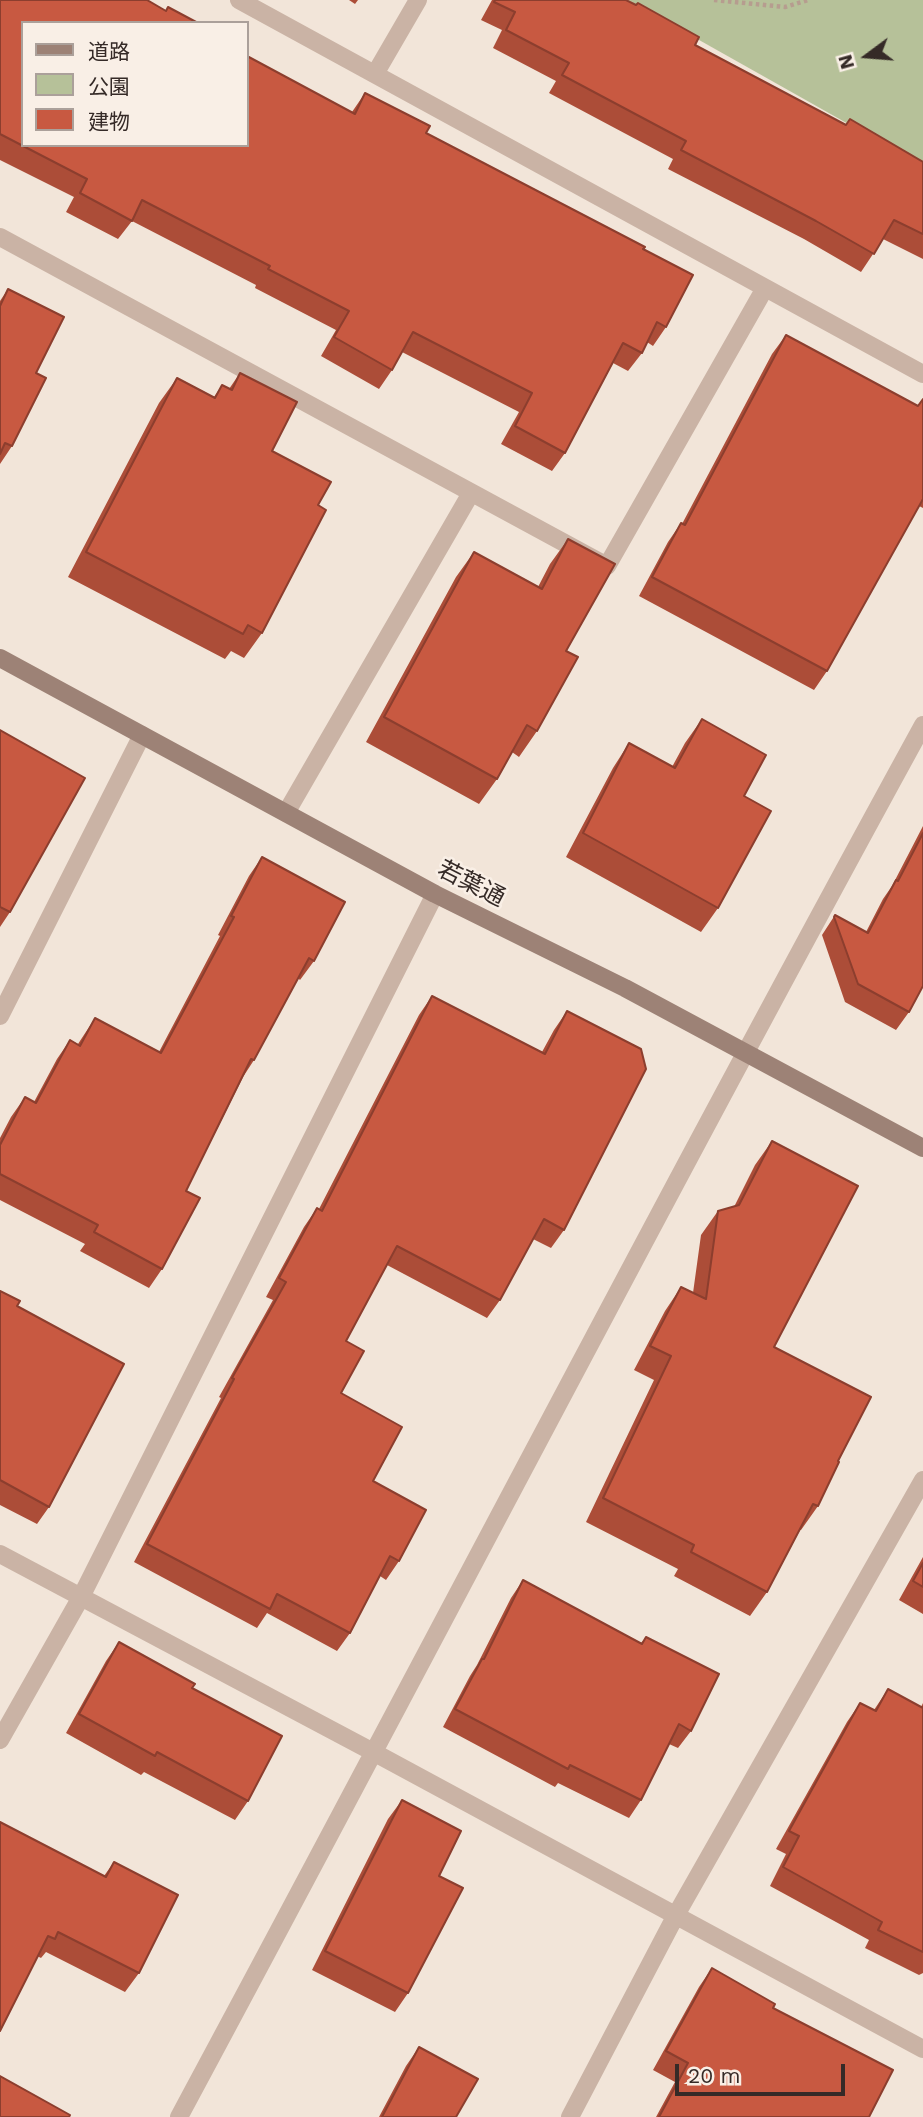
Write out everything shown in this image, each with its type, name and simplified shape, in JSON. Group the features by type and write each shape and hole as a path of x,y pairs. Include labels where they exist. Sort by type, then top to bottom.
{"street":[{"path":"239,0 923,374"},
{"path":"375,74 418,0"},
{"path":"0,237 607,566 765,288"},
{"path":"286,813 471,493"},
{"name":"若葉通","path":"0,658 435,894 625,988 923,1148"},
{"path":"179,2117 375,1753 745,1051 923,725"},
{"path":"0,1016 142,735"},
{"path":"0,1740 80,1597 435,894"},
{"path":"570,2117 676,1915 923,1480"},
{"path":"0,1554 923,2049"}],"path":[{"path":"714,0 785,7 808,0"}],"green space":[{"path":"628,0 923,0 923,166"}],"building":[{"path":"0,0 147,0 166,11 168,7 194,21 21,21 21,145 0,134"},
{"path":"626,0 636,5 638,3 699,37 695,45 846,125 850,119 923,162 923,234 894,220 874,254 681,150 686,141 562,75 569,63 506,30 515,12 494,2"},
{"path":"248,57 355,114 365,93 430,126 426,133 645,247 643,249 693,275 666,327 657,322 642,353 623,343 565,453 515,426 532,393 413,332 392,370 334,337 349,311 268,269 270,266 142,200 132,221 80,193 87,179 25,147 248,147"},
{"path":"8,289 64,317 36,373 46,378 12,446 5,443 0,454 0,306"},
{"path":"786,335 918,406 923,399 923,499 827,671 652,577 681,523 685,525"},
{"path":"240,373 297,402 272,451 331,482 318,505 326,510 262,633 248,625 243,634 86,552 177,378 215,398 222,385 232,390"},
{"path":"568,539 615,564 566,651 578,657 537,731 527,725 497,779 384,717 474,552 542,589"},
{"path":"702,719 766,755 744,796 771,811 718,908 583,833 629,743 675,768"},
{"path":"0,730 85,778 10,912 0,907"},
{"path":"923,833 923,986 909,1012 858,984 834,917 835,915 868,933"},
{"path":"262,857 345,902 314,961 309,958 254,1060 251,1059 186,1191 200,1198 162,1269 94,1232 98,1225 0,1174 0,1145 25,1097 36,1103 70,1040 80,1046 95,1018 161,1053 234,917 231,916"},
{"path":"432,996 545,1054 567,1011 641,1049 646,1069 564,1230 544,1219 500,1300 397,1246 346,1341 364,1351 341,1393 402,1427 373,1481 426,1510 399,1561 390,1556 350,1633 277,1594 270,1609 147,1544 234,1379 232,1378 286,1282 279,1278 317,1208 322,1211"},
{"path":"772,1141 858,1186 774,1347 871,1397 818,1506 813,1504 767,1592 691,1552 694,1545 603,1498 671,1356 650,1346 681,1287 706,1299 718,1211 739,1205"},
{"path":"0,1291 20,1301 17,1306 124,1364 49,1507 0,1480"},
{"path":"923,1563 923,1587 913,1581"},
{"path":"523,1580 642,1644 646,1637 719,1674 691,1731 679,1724 641,1800 570,1765 568,1769 455,1709 484,1659"},
{"path":"119,1642 195,1684 192,1688 282,1736 248,1801 157,1752 155,1756 79,1714"},
{"path":"888,1689 923,1708 923,1952 878,1930 882,1922 783,1867 799,1836 789,1831 860,1703 876,1711"},
{"path":"402,1800 461,1831 439,1876 463,1888 408,1993 325,1951"},
{"path":"0,1822 106,1877 114,1862 178,1895 139,1973 58,1932 55,1939 48,1936 0,2031"},
{"path":"712,1968 775,2004 773,2008 893,2070 869,2117 659,2117 688,2063 666,2051"},
{"path":"419,2047 478,2079 456,2117 382,2117"},
{"path":"0,2076 70,2115 69,2117 0,2117"}]}
